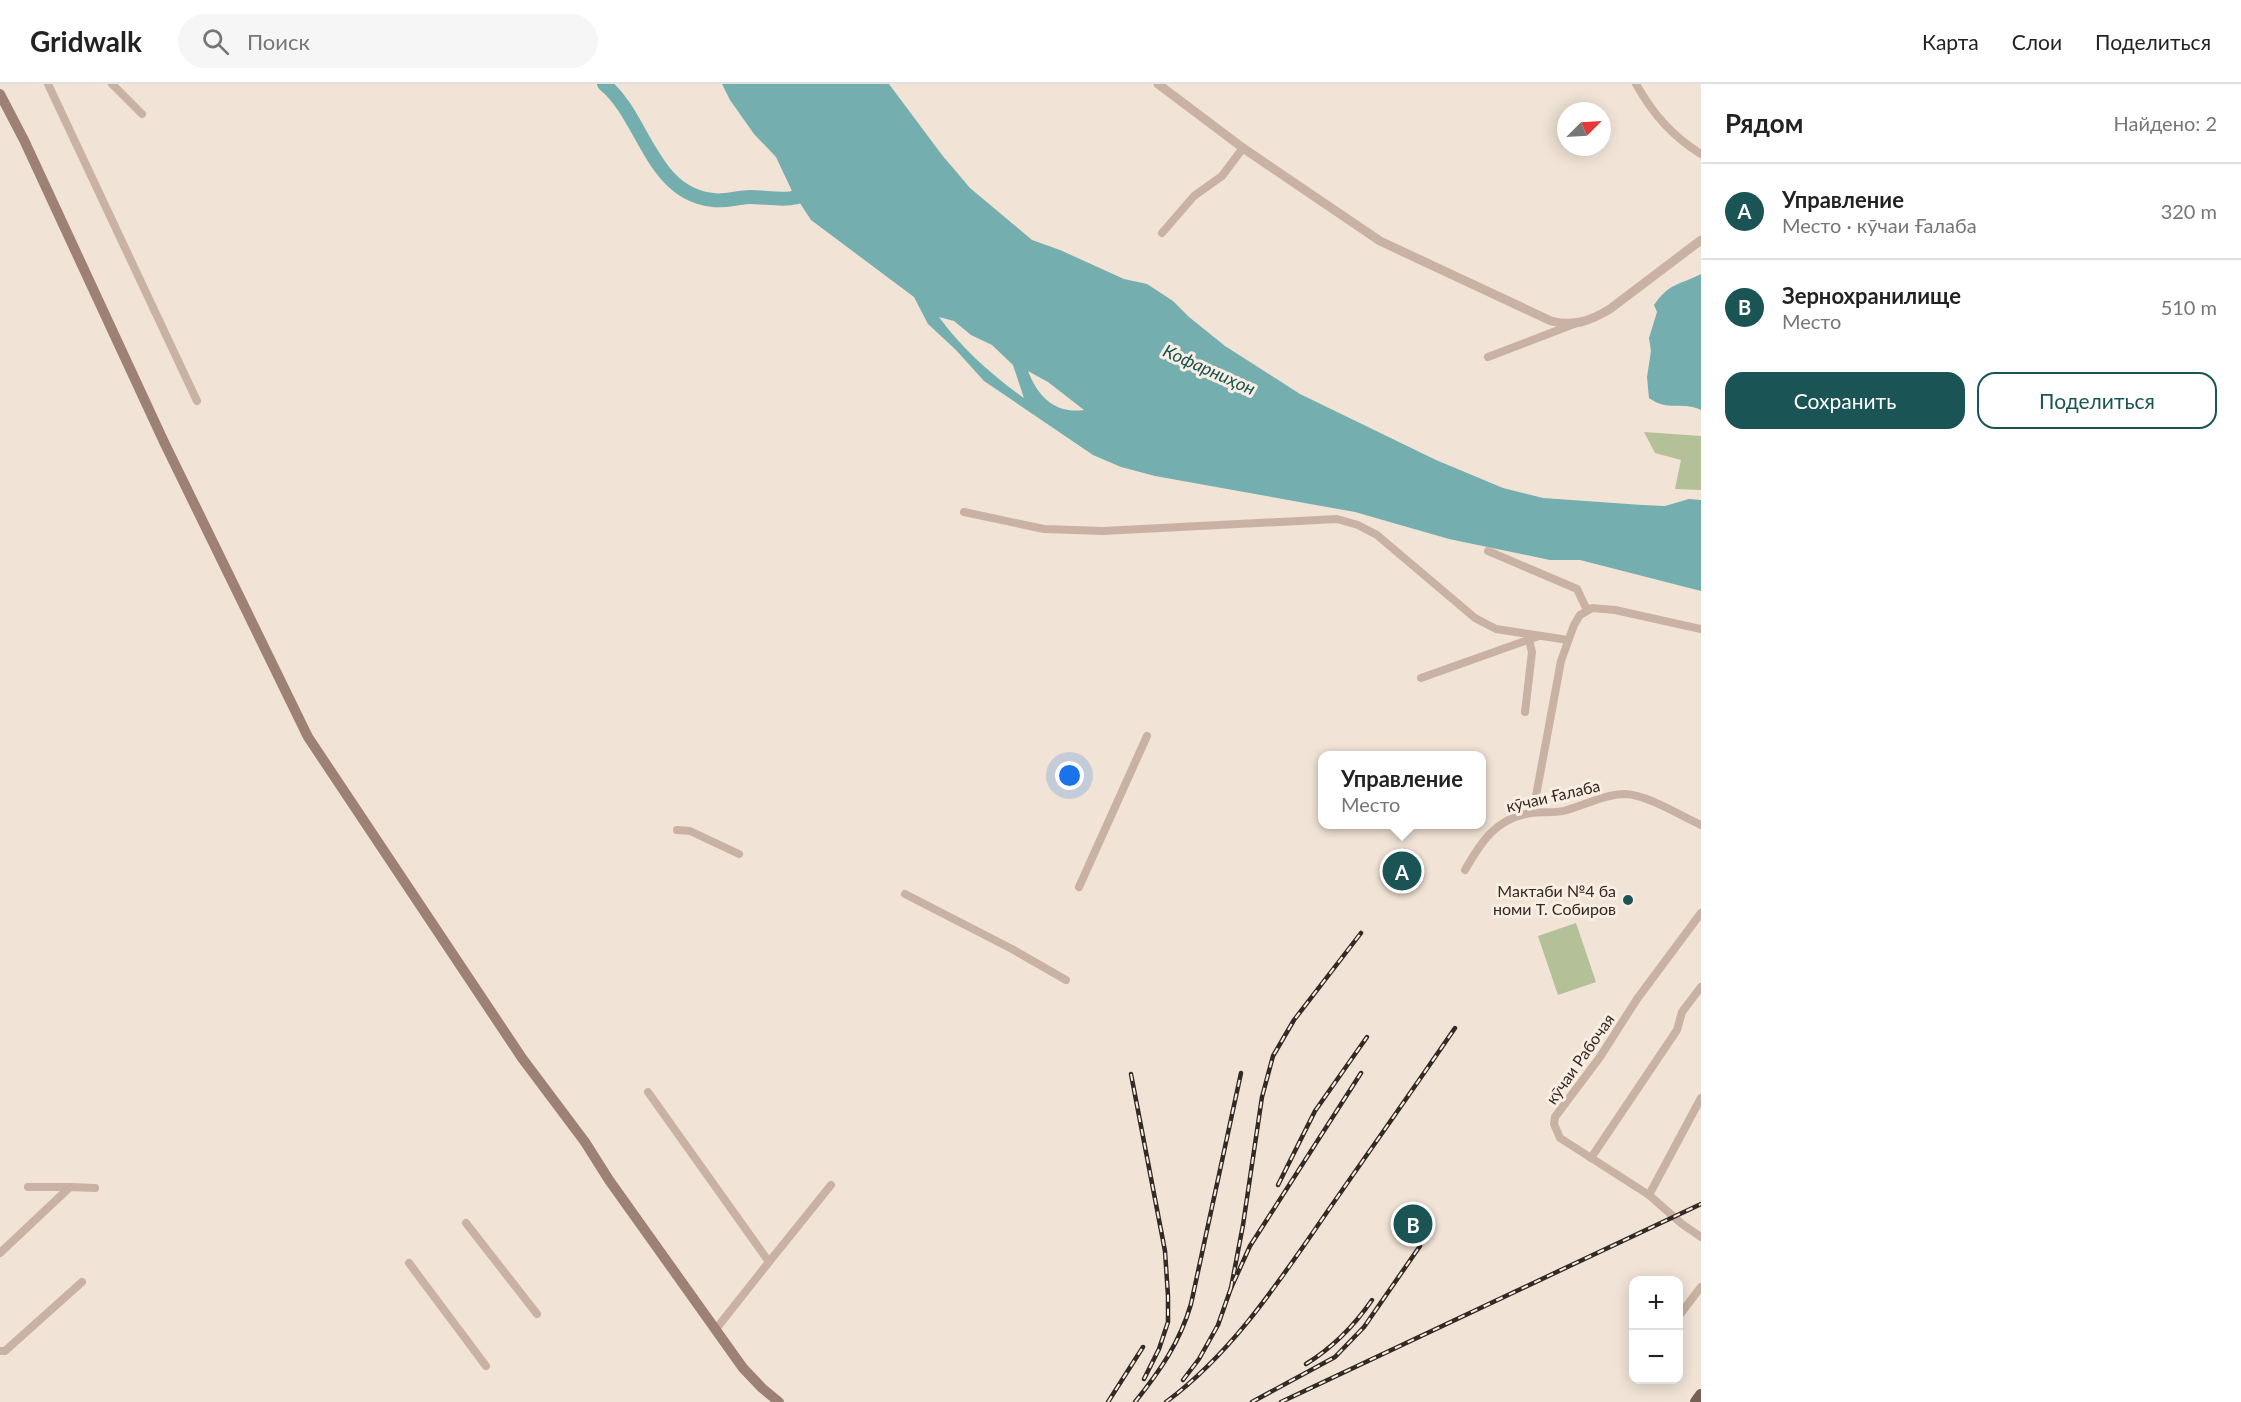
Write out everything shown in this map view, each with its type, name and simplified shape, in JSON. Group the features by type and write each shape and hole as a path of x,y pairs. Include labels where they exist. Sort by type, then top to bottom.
{"main road":[{"path":"0,94 29,151 164,442 308,737 522,1058 585,1142 609,1180 750,1376 779,1402"},
{"path":"1696,1402 1701,1395"}],"street":[{"path":"48,84 197,400"},
{"path":"112,84 142,114"},
{"path":"1158,84 1243,148 1380,241 1551,321 1574,324"},
{"path":"1636,84 1661,123 1701,154"},
{"path":"1162,233 1194,196 1222,176 1243,148"},
{"path":"1488,357 1596,317 1610,309 1701,240"},
{"path":"964,512 1044,529 1103,531 1337,519 1358,525 1377,535 1475,618 1496,629 1568,640"},
{"path":"1488,551 1577,589 1587,610"},
{"path":"1533,812 1561,661 1580,615 1596,608 1615,610 1701,629"},
{"path":"1421,678 1541,635"},
{"path":"1525,712 1532,652 1529,640"},
{"path":"1079,887 1147,736"},
{"name":"кӯчаи Ғалаба","path":"1465,870 1482,841 1506,820 1533,812 1557,813 1624,794 1638,796 1701,825"},
{"path":"677,830 690,831 739,854"},
{"path":"905,894 1012,949 1066,980"},
{"name":"кӯчаи Рабочая","path":"1649,1195 1560,1138 1554,1124 1556,1117 1600,1057 1637,999 1701,913"},
{"path":"1591,1158 1677,1030 1682,1012 1701,987"},
{"path":"648,1092 769,1262"},
{"path":"1701,1098 1649,1195 1682,1224 1701,1237"},
{"path":"716,1329 831,1185"},
{"path":"28,1187 95,1188"},
{"path":"0,1253 70,1187"},
{"path":"466,1223 537,1314"},
{"path":"409,1263 486,1366"},
{"path":"0,1351 5,1351 82,1282"},
{"path":"1683,1310 1701,1287"}],"green space":[{"path":"1644,432 1701,436 1701,490 1675,489 1681,460 1655,453"},
{"path":"1576,923 1596,982 1558,995 1538,936"}],"water":[{"name":"Кофарниҳон","path":"722,84 889,84 942,155 970,188 1032,240 1124,279 1147,284 1173,301 1225,346 1300,394 1436,460 1503,488 1543,498 1642,505 1665,506 1689,499 1701,500 1701,591 1580,560 1550,560 1449,539 1355,512 1155,476 1121,467 1093,455 984,381 928,324 914,297 811,220 792,191 776,157 754,134 730,100","holes":["939,317 954,321 971,335 992,345 1013,365 1024,398 978,361","1028,371 1048,382 1084,410 1064,409 1049,402 1037,389"]},
{"path":"1701,274 1701,410 1688,406 1663,405 1649,398 1647,377 1651,351 1649,338 1657,312 1654,305 1670,288"}],"waterway":[{"path":"604,84 618,98 662,169 675,184 692,195 713,200 750,197 782,199 797,197 812,190"}],"railway":[{"path":"1231,1288 1262,1097 1273,1056 1294,1020 1361,933"},
{"path":"1166,1402 1212,1362 1253,1316 1455,1028"},
{"path":"1278,1185 1315,1111 1367,1037"},
{"path":"1135,1402 1168,1356 1191,1304 1241,1073"},
{"path":"1183,1380 1199,1359 1218,1325 1231,1288 1250,1246 1361,1073"},
{"path":"1131,1074 1165,1251 1168,1296 1168,1322 1159,1349 1144,1379"},
{"path":"1281,1402 1701,1204"},
{"path":"1252,1402 1335,1357 1364,1327 1420,1246"},
{"path":"1306,1364 1342,1336 1372,1300"},
{"path":"1108,1402 1143,1347"}],"place":[{"name":"Управление","path":"1402,871"},
{"name":"Мактаби №4 ба номи Т. Собиров","path":"1628,900"},
{"name":"Зернохранилище","path":"1413,1224"}]}
